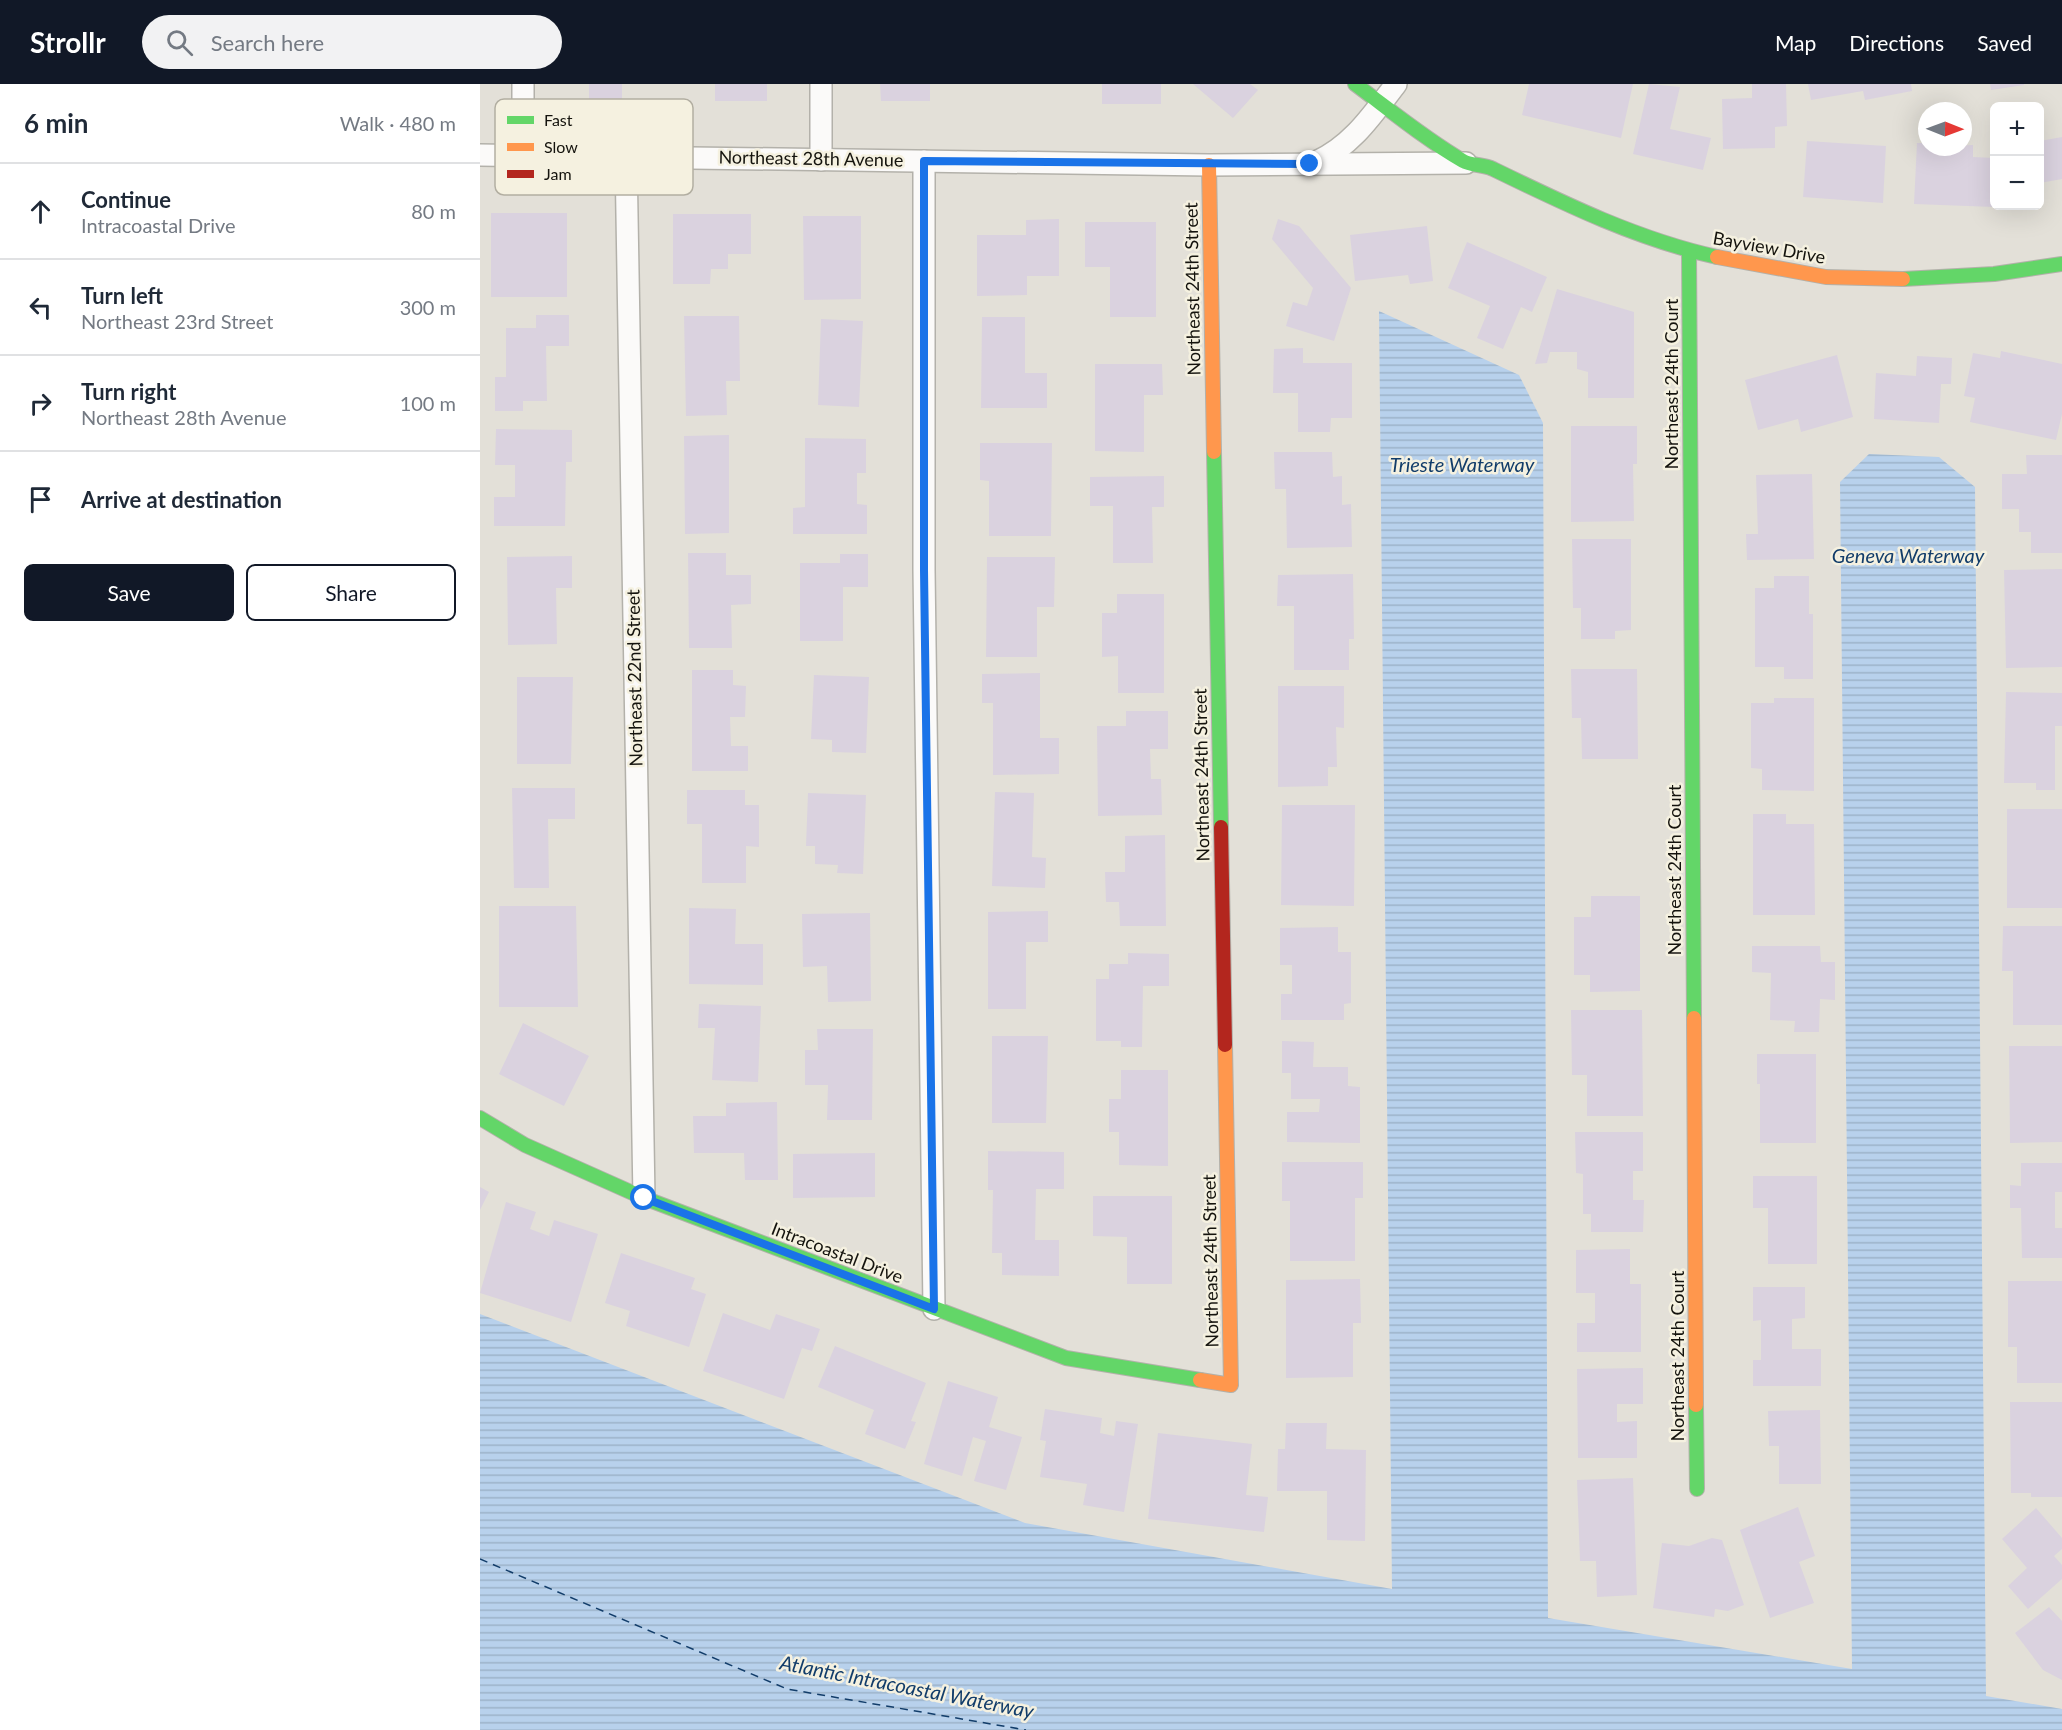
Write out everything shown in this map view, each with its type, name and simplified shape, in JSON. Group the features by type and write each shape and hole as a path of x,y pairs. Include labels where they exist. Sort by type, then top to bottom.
{"street":[{"path":"821,84 821,160"},
{"name":"Bayview Drive","path":"1355,84 1392,90 1476,158 1571,207 1689,251 1759,267 1826,277 1863,279 1920,279 1994,274 2062,264"},
{"path":"1310,164 1335,154 1347,144 1392,90"},
{"name":"Northeast 28th Avenue","path":"480,155 495,155"},
{"name":"Northeast 28th Avenue","path":"693,158 1209,165 1476,158"},
{"path":"924,161 924,570 934,1309"},
{"name":"Northeast 24th Street","path":"1209,165 1231,1385"},
{"name":"Northeast 22nd Street","path":"627,195 644,1198"},
{"name":"Northeast 24th Court","path":"1689,251 1696,1488"},
{"name":"Intracoastal Drive","path":"480,1118 525,1145 644,1198 1066,1358 1231,1385"}],"water":[{"path":"1379,311 1519,375 1543,423 1548,1618 1852,1669 1840,482 1869,454 1939,457 1975,487 1986,1696 2062,1709 2062,1730 480,1730 480,1314 1025,1523 1392,1589"}],"building":[{"path":"589,84 622,84 622,99 589,99"},
{"path":"715,84 767,84 767,101 715,101"},
{"path":"880,84 930,84 930,101 881,101"},
{"path":"1102,84 1161,84 1161,104 1102,104"},
{"path":"1193,84 1250,84 1258,90 1233,118"},
{"path":"1529,84 1633,84 1621,138 1522,115"},
{"path":"1649,84 1680,87 1670,129 1711,138 1703,170 1633,154"},
{"path":"1752,84 1786,84 1787,126 1775,127 1775,148 1723,149 1722,99 1752,98"},
{"path":"1808,84 1911,84 1912,91 1865,100 1863,91 1811,100"},
{"path":"1990,84 2024,84 2024,85 1991,90"},
{"path":"2062,137 2062,179 2044,182 2044,140"},
{"path":"1807,141 1886,146 1883,203 1803,197"},
{"path":"1917,143 1918,156 1972,156 1973,145 1973,157 1990,158 1990,207 1914,204"},
{"path":"491,213 567,213 567,297 491,297"},
{"path":"673,214 751,214 751,254 728,254 728,269 711,269 710,284 673,284"},
{"path":"803,216 861,216 861,299 804,300"},
{"path":"1059,219 1059,276 1027,276 1027,295 977,296 977,235 1026,235 1026,220"},
{"path":"1278,219 1299,226 1351,288 1334,341 1286,326 1293,302 1307,306 1313,288 1272,239"},
{"path":"1085,222 1156,222 1156,317 1110,317 1110,267 1085,267"},
{"path":"1427,226 1433,281 1410,284 1408,275 1355,281 1350,235"},
{"path":"1467,242 1547,277 1532,312 1521,307 1503,349 1477,338 1490,306 1448,288"},
{"path":"1557,289 1634,312 1634,398 1588,398 1588,372 1577,369 1577,352 1550,352 1547,363 1535,364"},
{"path":"536,315 569,315 569,346 546,346 547,401 523,401 523,411 495,411 495,377 506,377 506,328 536,328"},
{"path":"684,316 739,316 740,381 726,381 727,415 686,416"},
{"path":"982,317 1025,317 1025,373 1047,373 1047,408 981,408"},
{"path":"821,319 863,321 859,407 818,405"},
{"path":"1303,348 1303,363 1352,363 1352,418 1331,418 1330,432 1298,432 1298,393 1273,393 1274,349"},
{"path":"2001,351 2062,364 2062,414 2056,440 1970,422 1975,398 1964,396 1973,353 2000,358"},
{"path":"1837,355 1853,417 1801,432 1798,419 1758,430 1745,380"},
{"path":"1917,356 1952,358 1951,384 1941,384 1939,423 1874,419 1876,373 1916,376"},
{"path":"1095,364 1162,364 1163,395 1144,395 1144,452 1095,451"},
{"path":"1571,426 1637,426 1637,464 1633,464 1634,521 1571,522"},
{"path":"496,429 572,430 572,462 566,462 565,526 494,526 494,497 515,497 515,465 495,465"},
{"path":"729,435 729,533 685,534 684,436"},
{"path":"805,438 866,439 866,473 857,473 857,504 867,505 867,534 793,534 793,508 805,507"},
{"path":"980,443 1052,443 1051,536 989,536 989,481 980,480"},
{"path":"1274,452 1332,452 1333,477 1342,476 1342,505 1351,504 1352,547 1287,548 1286,489 1275,489"},
{"path":"2026,455 2062,455 2062,553 2031,553 2031,532 2019,532 2019,509 2002,509 2002,474 2027,474"},
{"path":"1812,474 1814,559 1747,560 1746,534 1758,534 1756,475"},
{"path":"1164,476 1164,507 1152,507 1153,563 1113,563 1113,506 1090,506 1090,477"},
{"path":"1572,539 1631,539 1631,630 1615,631 1615,639 1581,639 1581,608 1573,608"},
{"path":"688,553 726,553 726,575 751,575 751,604 731,605 732,648 689,648"},
{"path":"840,554 868,554 868,587 843,587 843,641 800,641 800,563 840,563"},
{"path":"572,556 572,588 556,588 557,644 508,645 507,557"},
{"path":"987,557 1055,557 1054,607 1037,607 1037,657 986,657"},
{"path":"2062,569 2062,667 2006,668 2004,570"},
{"path":"1353,574 1354,639 1349,639 1349,670 1294,670 1294,606 1277,606 1278,575"},
{"path":"1774,576 1809,576 1809,614 1813,614 1813,679 1784,679 1784,667 1755,667 1755,588 1774,588"},
{"path":"1117,594 1164,594 1164,693 1118,693 1118,656 1102,657 1102,613 1117,613"},
{"path":"1571,669 1637,669 1638,759 1582,759 1581,718 1572,718"},
{"path":"692,670 733,670 733,685 746,686 745,717 730,717 731,746 748,746 748,771 692,771"},
{"path":"1040,673 1040,738 1059,738 1059,774 993,775 993,703 982,703 982,674"},
{"path":"814,675 869,677 866,753 832,752 832,740 811,739"},
{"path":"517,677 573,677 571,764 517,764"},
{"path":"1278,686 1344,686 1344,728 1336,727 1337,767 1328,767 1328,786 1278,787"},
{"path":"2006,692 2062,693 2062,726 2055,726 2055,790 2036,790 2036,783 2004,783"},
{"path":"1774,698 1814,698 1814,791 1762,790 1762,769 1751,768 1751,703 1774,703"},
{"path":"1126,711 1168,711 1168,749 1150,749 1151,779 1161,779 1162,815 1098,816 1097,726 1126,726"},
{"path":"512,788 575,788 575,819 548,819 549,888 514,888"},
{"path":"687,790 745,790 745,805 759,805 759,847 746,846 746,883 702,883 702,824 687,824"},
{"path":"995,792 1034,793 1032,857 1046,858 1045,888 992,886"},
{"path":"808,793 866,795 863,874 837,873 838,865 815,864 815,846 806,846"},
{"path":"1282,805 1355,805 1354,906 1281,905"},
{"path":"2007,809 2062,809 2062,908 2007,908"},
{"path":"1753,814 1786,814 1786,824 1814,824 1815,915 1753,915"},
{"path":"1165,835 1166,926 1120,926 1119,902 1106,902 1105,872 1125,872 1125,836"},
{"path":"1591,896 1640,896 1640,991 1590,992 1590,975 1574,975 1574,917 1591,917"},
{"path":"499,906 576,906 578,1007 499,1007"},
{"path":"689,908 736,909 735,944 763,944 763,985 689,984"},
{"path":"1048,911 1048,942 1026,942 1026,1009 988,1009 988,912"},
{"path":"870,913 871,1001 828,1002 827,966 803,967 802,914"},
{"path":"2003,926 2062,926 2062,1025 2013,1025 2013,971 2002,971"},
{"path":"1338,927 1338,952 1351,952 1351,1003 1344,1004 1344,1020 1281,1020 1281,994 1292,994 1292,965 1280,965 1280,928"},
{"path":"1752,946 1820,946 1821,962 1835,962 1835,1000 1820,999 1819,1032 1794,1032 1795,1021 1770,1020 1771,973 1752,972"},
{"path":"1128,953 1169,954 1169,986 1143,986 1142,1047 1121,1047 1121,1041 1096,1041 1096,979 1109,979 1109,964 1128,964"},
{"path":"699,1004 761,1006 758,1082 712,1080 715,1028 698,1028"},
{"path":"1571,1010 1642,1010 1643,1116 1587,1116 1587,1075 1572,1075"},
{"path":"523,1023 589,1056 564,1106 499,1074"},
{"path":"817,1029 873,1029 872,1120 827,1120 828,1085 805,1085 805,1050 818,1050"},
{"path":"992,1036 1048,1036 1046,1123 992,1123"},
{"path":"1282,1041 1314,1042 1313,1067 1348,1067 1348,1086 1360,1087 1360,1143 1287,1142 1287,1112 1319,1112 1320,1099 1291,1099 1291,1073 1282,1073"},
{"path":"2009,1046 2062,1046 2062,1142 2010,1143"},
{"path":"1757,1054 1816,1054 1816,1143 1760,1143 1760,1084 1757,1084"},
{"path":"1121,1070 1168,1070 1168,1166 1119,1165 1119,1132 1109,1132 1109,1099 1121,1099"},
{"path":"777,1102 778,1180 745,1180 744,1153 694,1153 693,1116 726,1116 726,1103"},
{"path":"1575,1132 1643,1132 1643,1171 1633,1171 1633,1200 1644,1200 1643,1232 1591,1232 1591,1214 1583,1214 1583,1174 1576,1173"},
{"path":"988,1151 1064,1152 1064,1189 1036,1189 1035,1240 1059,1240 1059,1276 1002,1275 1002,1253 992,1253 993,1190 988,1190"},
{"path":"875,1153 875,1197 793,1198 793,1154"},
{"path":"1282,1162 1363,1162 1363,1198 1355,1198 1355,1261 1290,1261 1290,1201 1282,1201"},
{"path":"2021,1163 2062,1163 2062,1192 2055,1192 2055,1228 2062,1228 2062,1258 2022,1258 2021,1208 2010,1208 2010,1185 2021,1186"},
{"path":"1753,1176 1817,1176 1817,1264 1768,1264 1768,1208 1753,1208"},
{"path":"480,1187 489,1192 480,1210"},
{"path":"1093,1196 1172,1196 1172,1284 1127,1284 1127,1237 1093,1236"},
{"path":"506,1202 536,1212 530,1229 549,1236 554,1220 598,1234 571,1322 480,1293"},
{"path":"1630,1249 1630,1284 1641,1284 1641,1352 1577,1352 1577,1323 1595,1323 1595,1293 1576,1293 1576,1250"},
{"path":"621,1253 695,1278 691,1289 706,1294 689,1347 626,1326 630,1311 605,1303"},
{"path":"1360,1279 1361,1323 1353,1323 1353,1377 1286,1378 1286,1280"},
{"path":"2008,1281 2062,1281 2062,1383 2017,1383 2017,1347 2008,1347"},
{"path":"1753,1287 1805,1287 1805,1318 1792,1319 1792,1349 1821,1349 1821,1386 1753,1386 1753,1360 1761,1360 1761,1320 1753,1321"},
{"path":"723,1313 770,1330 776,1314 820,1329 812,1351 802,1348 784,1399 703,1371"},
{"path":"835,1346 926,1383 911,1421 916,1422 905,1449 865,1434 874,1410 818,1387"},
{"path":"1643,1368 1643,1404 1617,1404 1617,1422 1637,1421 1637,1458 1578,1458 1577,1369"},
{"path":"948,1381 998,1397 989,1427 1022,1437 1006,1490 974,1481 986,1441 973,1437 962,1476 924,1464"},
{"path":"2010,1402 2062,1402 2062,1497 2031,1497 2031,1493 2011,1493"},
{"path":"1045,1409 1102,1418 1100,1433 1114,1436 1116,1421 1138,1424 1124,1512 1083,1505 1087,1484 1040,1477 1046,1441 1040,1440"},
{"path":"1820,1410 1821,1484 1779,1484 1779,1446 1769,1446 1768,1411"},
{"path":"1286,1423 1327,1423 1326,1449 1366,1450 1365,1541 1327,1540 1327,1491 1277,1491 1278,1449 1285,1449"},
{"path":"1158,1433 1252,1444 1246,1495 1268,1497 1264,1532 1148,1519"},
{"path":"1633,1478 1637,1595 1597,1597 1596,1561 1580,1561 1577,1480"},
{"path":"1798,1507 1815,1556 1799,1562 1814,1603 1770,1618 1740,1530"},
{"path":"2036,1508 2062,1538 2062,1549 2054,1556 2062,1565 2062,1579 2028,1609 2008,1586 2027,1568 2002,1539"},
{"path":"1712,1538 1722,1540 1744,1605 1728,1611 1715,1609 1714,1617 1653,1608 1662,1543 1689,1546"},
{"path":"2049,1607 2062,1621 2062,1680 2043,1670 2015,1633"}],"ferry route":[{"path":"480,1559 787,1689 1026,1730"}],"traffic: fast":[{"path":"1355,84 1421,134 1463,161 1493,169 1575,208 1631,231 1717,257"},
{"path":"1689,251 1694,1018"},
{"path":"1903,279 1994,274 2062,264"},
{"path":"1214,452 1221,827"},
{"path":"480,1118 525,1145 644,1198 1066,1358 1200,1380"},
{"path":"1696,1405 1697,1489"}],"traffic: slow":[{"path":"1209,165 1214,452"},
{"path":"1717,257 1826,277 1903,279"},
{"path":"1694,1018 1696,1405"},
{"path":"1200,1380 1231,1385 1225,1045"}],"traffic: jam":[{"path":"1221,827 1225,1045"}],"route":[{"path":"644,1198 934,1309 924,570 924,161 1310,164"}],"water label":[{"name":"Trieste Waterway","path":"1462,465"},
{"name":"Geneva Waterway","path":"1908,556"},
{"name":"Atlantic Intracoastal Waterway","path":"907,1687"}]}
